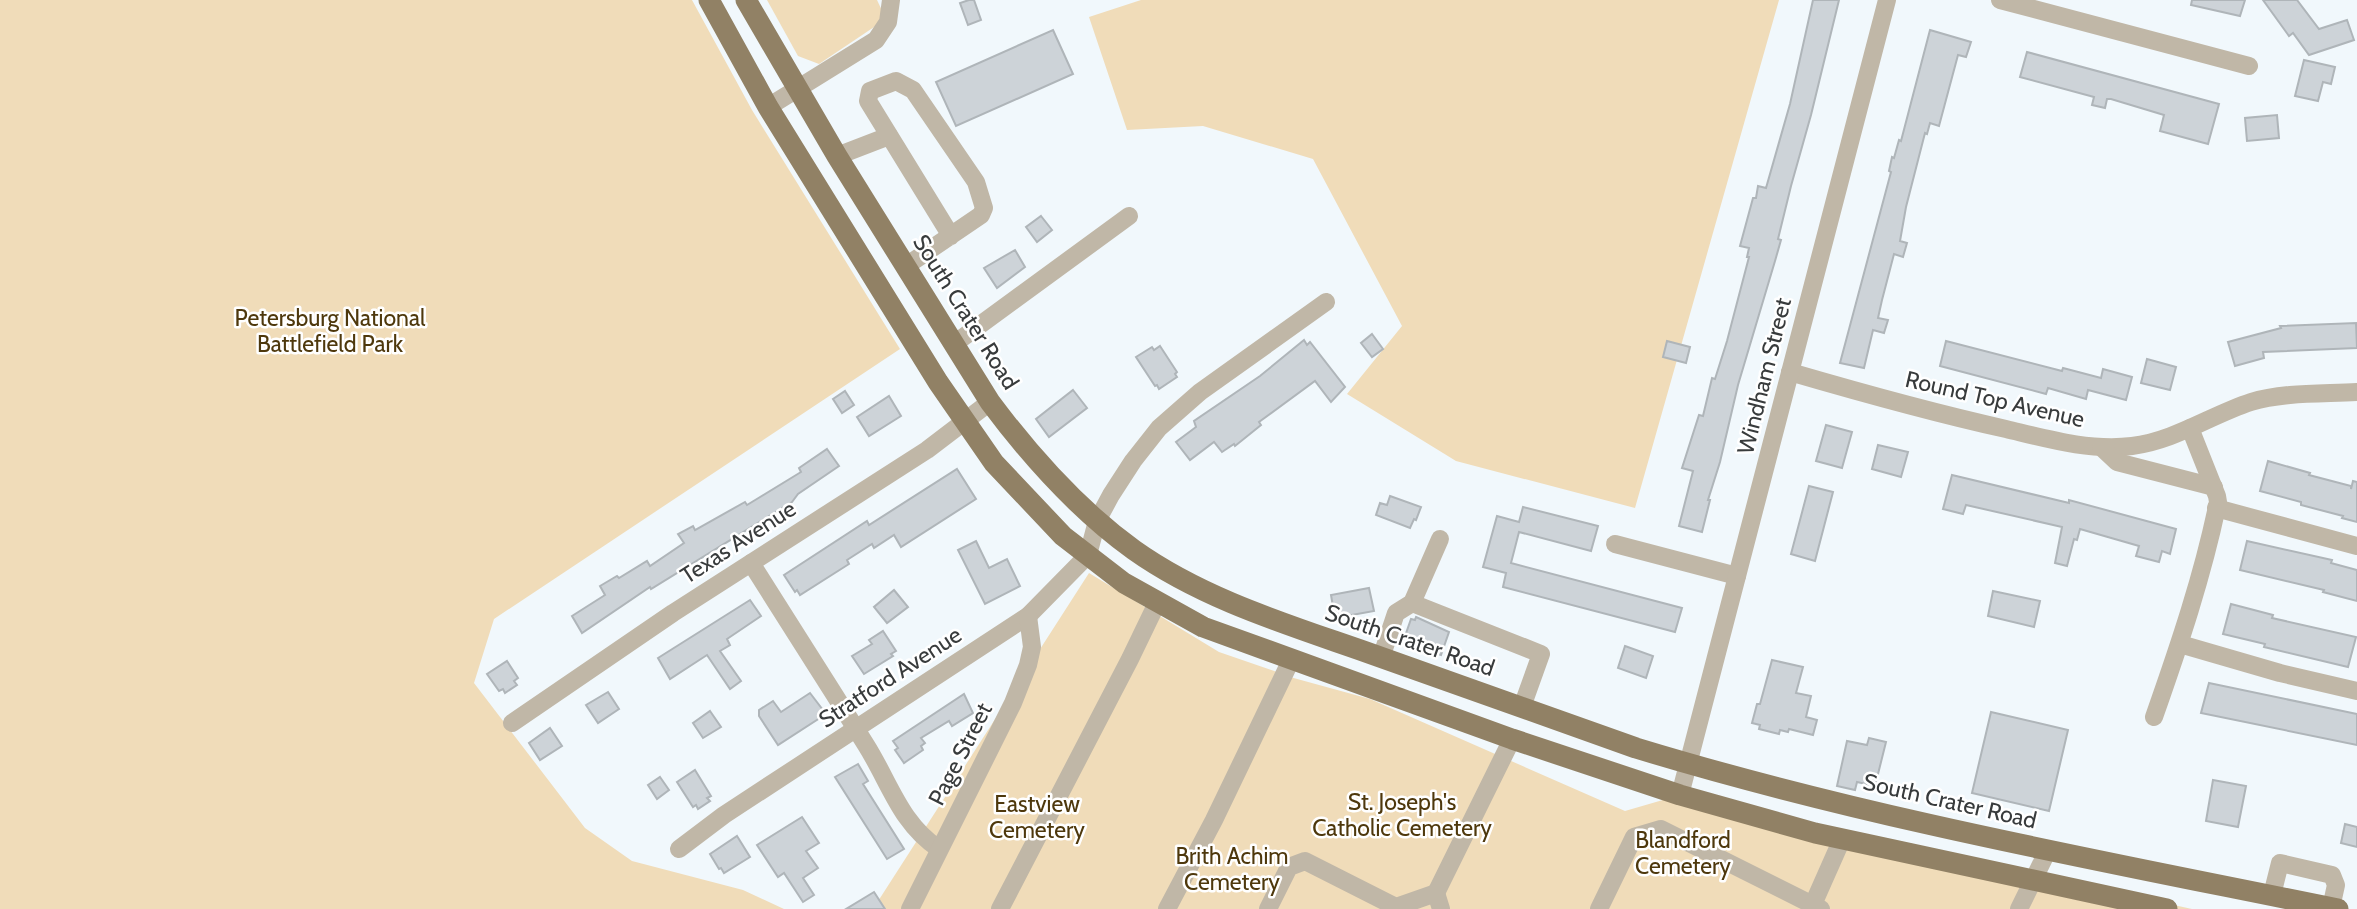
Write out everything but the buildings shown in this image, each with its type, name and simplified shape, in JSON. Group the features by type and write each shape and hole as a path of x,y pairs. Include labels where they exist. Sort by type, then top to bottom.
{"main road":[{"path":"709,0 768,107 965,423 994,463 1063,536 1157,603 1203,627 1291,660 1512,739 1680,795 1815,833 2167,909"},
{"name":"South Crater Road","path":"746,0 837,156 990,402 1018,440 1048,474 1097,521 1133,549 1203,590 1277,621 1688,764 1826,800 2048,850 2335,908"},
{"path":"1815,833 1826,800"}],"street":[{"path":"768,107 876,40 888,22 891,0"},
{"name":"Windham Street","path":"1680,795 1887,0"},
{"path":"2000,0 2249,66"},
{"path":"906,266 951,236 981,215 984,208 976,182 913,90 896,81 870,91 868,101 951,236"},
{"path":"837,156 889,136"},
{"path":"954,344 1129,216"},
{"name":"Stratford Avenue","path":"679,849 724,816 1028,616 1088,555 1097,521 1133,460 1159,428 1200,392 1326,302"},
{"name":"Round Top Avenue","path":"1790,372 1969,421 2055,441 2101,447 2136,445 2190,428 2235,408 2274,397 2357,393"},
{"name":"Texas Avenue","path":"512,723 673,613 927,450 990,402"},
{"path":"2154,717 2180,644 2206,555 2216,508 2214,486 2190,428"},
{"path":"2101,447 2117,462 2214,486"},
{"path":"2216,508 2357,546"},
{"path":"1381,658 1396,613 1412,603 1440,539"},
{"path":"1615,544 1737,576"},
{"path":"751,563 856,728 911,824 939,849"},
{"path":"1000,909 1157,603"},
{"path":"1412,603 1541,654 1522,707"},
{"name":"Page Street","path":"910,909 1013,703 1032,648 1028,616"},
{"path":"2180,644 2280,673 2357,691"},
{"path":"1167,909 1214,820 1291,660"},
{"path":"1268,909 1289,867 1305,861 1397,908 1439,901 1512,739"},
{"path":"1599,909 1634,837 1661,829 1815,908 1842,839"},
{"path":"2019,909 2048,850"},
{"path":"2272,895 2280,863 2332,875 2336,885 2335,908"}],"green space":[{"name":"Petersburg National Battlefield Park","path":"0,0 692,0 752,110 900,349 494,619 474,683 585,828 632,861 743,890 784,909 0,909"},
{"path":"767,0 877,0 886,19 819,64 798,56"},
{"path":"1141,0 1779,0 1635,508 1456,461 1347,394 1402,326 1313,159 1203,126 1127,130 1089,17"},
{"name":"Eastview Cemetery","path":"1089,573 1219,652 1277,672 1163,909 873,909"},
{"path":"1290,677 1370,699 1625,811 1680,795 2192,909 1172,909"}],"park label":[{"name":"St. Joseph's Catholic Cemetery","path":"1402,815"},
{"name":"Blandford Cemetery","path":"1683,853"},
{"name":"Brith Achim Cemetery","path":"1232,869"}]}
